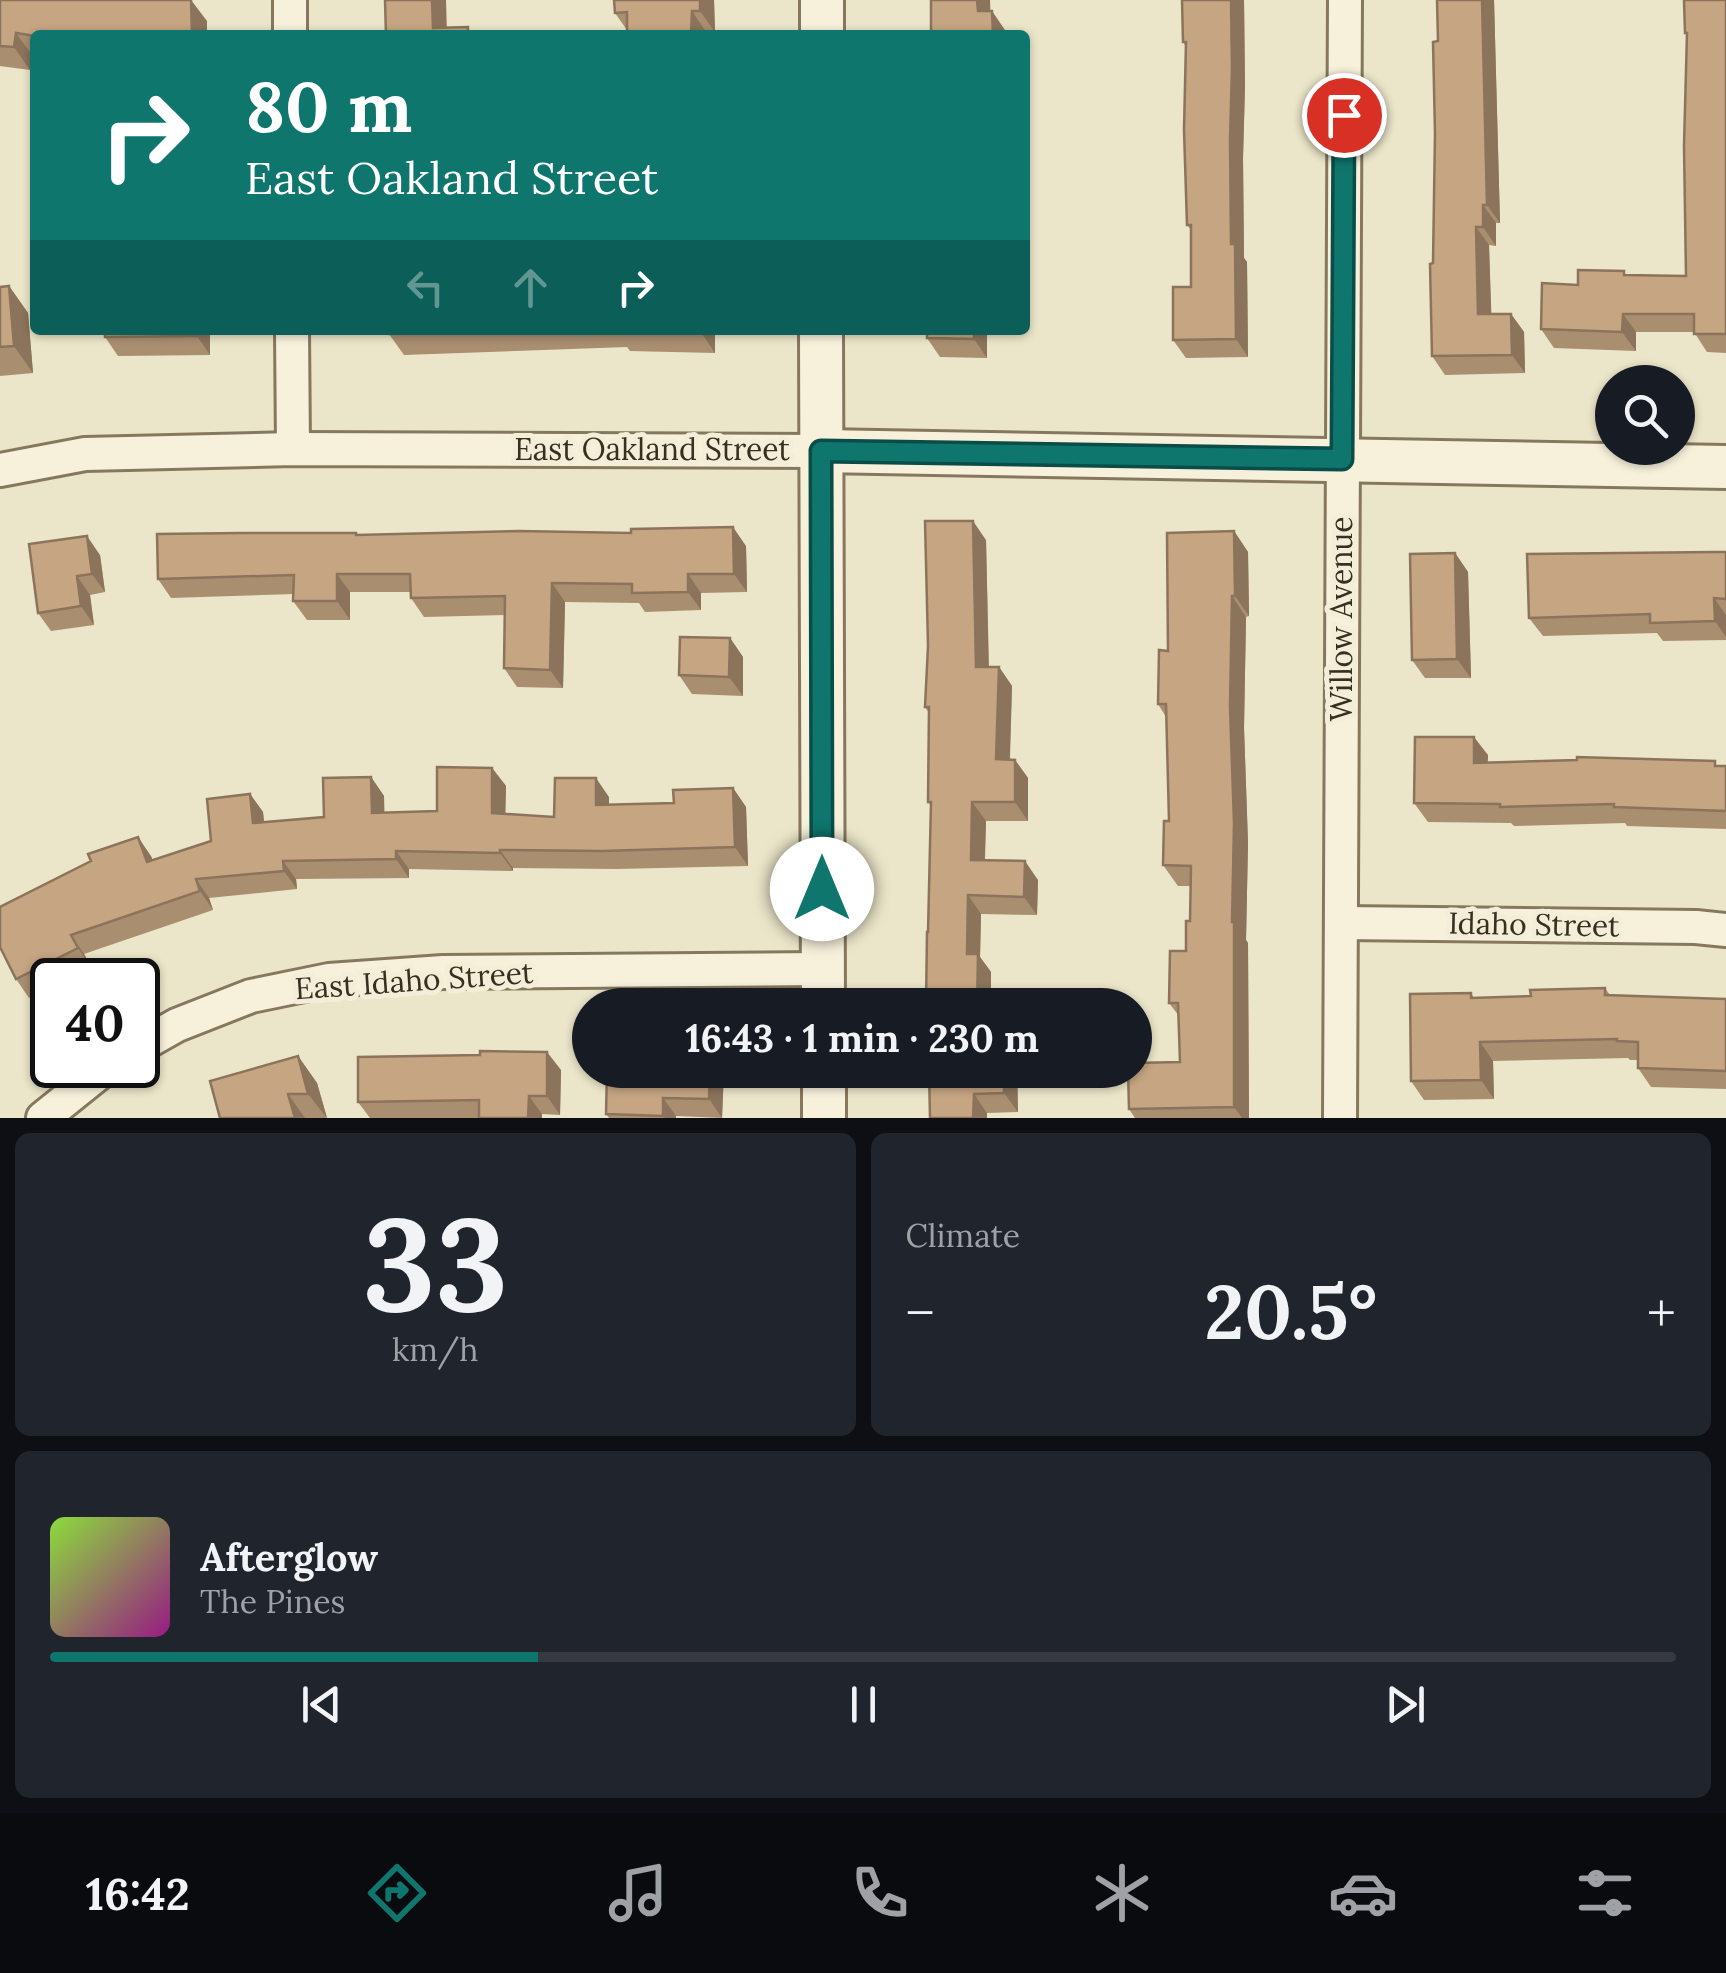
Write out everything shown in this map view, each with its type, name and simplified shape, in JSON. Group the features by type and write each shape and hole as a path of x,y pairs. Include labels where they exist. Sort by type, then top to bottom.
{"street":[{"path":"290,0 290,30"},
{"path":"822,0 822,30"},
{"name":"Willow Avenue","path":"1340,1118 1345,0"},
{"path":"292,335 293,449"},
{"path":"821,335 823,987"},
{"name":"East Oakland Street","path":"0,470 85,454 293,449 821,451 1726,466"},
{"name":"Idaho Street","path":"1341,924 1726,930"},
{"name":"East Idaho Street","path":"160,1035 251,996 329,980 442,972 823,987"},
{"path":"43,1118 80,1088"},
{"path":"824,1088 824,1118"}],"building":[{"path":"0,0 191,0 192,30 30,30 30,35 16,33 14,47 0,46"},
{"path":"385,0 432,0 433,28 468,27 468,30 386,30"},
{"path":"614,0 700,0 700,11 692,11 691,30 627,30 627,12 615,13"},
{"path":"931,0 977,0 978,11 992,11 993,30 931,30"},
{"path":"1182,0 1231,0 1231,244 1235,244 1236,339 1173,340 1173,287 1191,287"},
{"path":"1437,0 1482,0 1487,205 1483,205 1483,227 1476,227 1478,314 1511,314 1512,355 1432,356 1433,42 1438,41"},
{"path":"1684,0 1726,0 1726,334 1694,334 1694,314 1623,314 1622,332 1541,329 1542,283 1578,285 1578,270 1686,276"},
{"path":"9,286 14,346 0,347 0,287"},
{"path":"105,335 197,335 197,336"},
{"path":"927,335 974,335 974,339"},
{"path":"925,521 973,521 976,667 999,667 996,759 1015,760 1015,802 972,802 971,860 1025,861 1024,897 968,895 967,954 978,954 977,988 926,988 931,802 929,707 925,707"},
{"path":"733,527 734,574 688,574 688,592 632,593 632,584 552,583 550,670 504,668 505,596 411,598 410,574 337,574 337,601 293,601 294,575 158,579 157,534 631,533 631,529"},
{"path":"1234,531 1230,707 1234,1107 1129,1109 1128,1088 1152,1088 1152,1063 1180,1062 1178,1003 1169,1003 1170,951 1186,951 1186,921 1190,921 1191,866 1163,865 1164,821 1169,821 1166,704 1158,704 1159,650 1168,651 1167,533"},
{"path":"87,536 92,574 77,576 81,606 38,613 29,544"},
{"path":"1726,552 1726,599 1714,598 1715,621 1650,623 1650,614 1529,618 1527,554"},
{"path":"1455,553 1457,659 1412,660 1410,554"},
{"path":"680,637 730,638 729,677 679,675"},
{"path":"1415,737 1474,737 1474,763 1577,757 1715,761 1715,766 1726,766 1726,811 1614,804 1500,807 1414,803"},
{"path":"437,767 492,768 492,813 554,817 555,778 596,778 596,805 674,803 673,790 733,788 735,847 500,853 396,851 396,859 283,861 284,871 196,879 200,891 71,935 78,948 58,958 30,958 30,972 16,979 0,947 0,907 91,861 88,854 138,837 147,862 211,841 207,799 250,794 253,823 324,817 323,778 371,777 372,813 437,811"},
{"path":"1605,988 1605,995 1726,999 1726,1071 1638,1068 1638,1042 1617,1039 1480,1042 1481,1080 1411,1081 1410,994 1471,993 1471,998 1531,996 1530,990"},
{"path":"480,1051 547,1052 547,1096 529,1096 528,1118 479,1118 479,1100 358,1102 358,1057 480,1055"},
{"path":"298,1056 308,1094 288,1094 295,1118 220,1118 210,1081"},
{"path":"607,1088 709,1088 709,1099 663,1098 663,1116 606,1114"},
{"path":"929,1088 1004,1088 1004,1093 974,1094 973,1118 930,1118"}],"route":[{"path":"822,889 821,451 1342,459 1344,115"}]}
